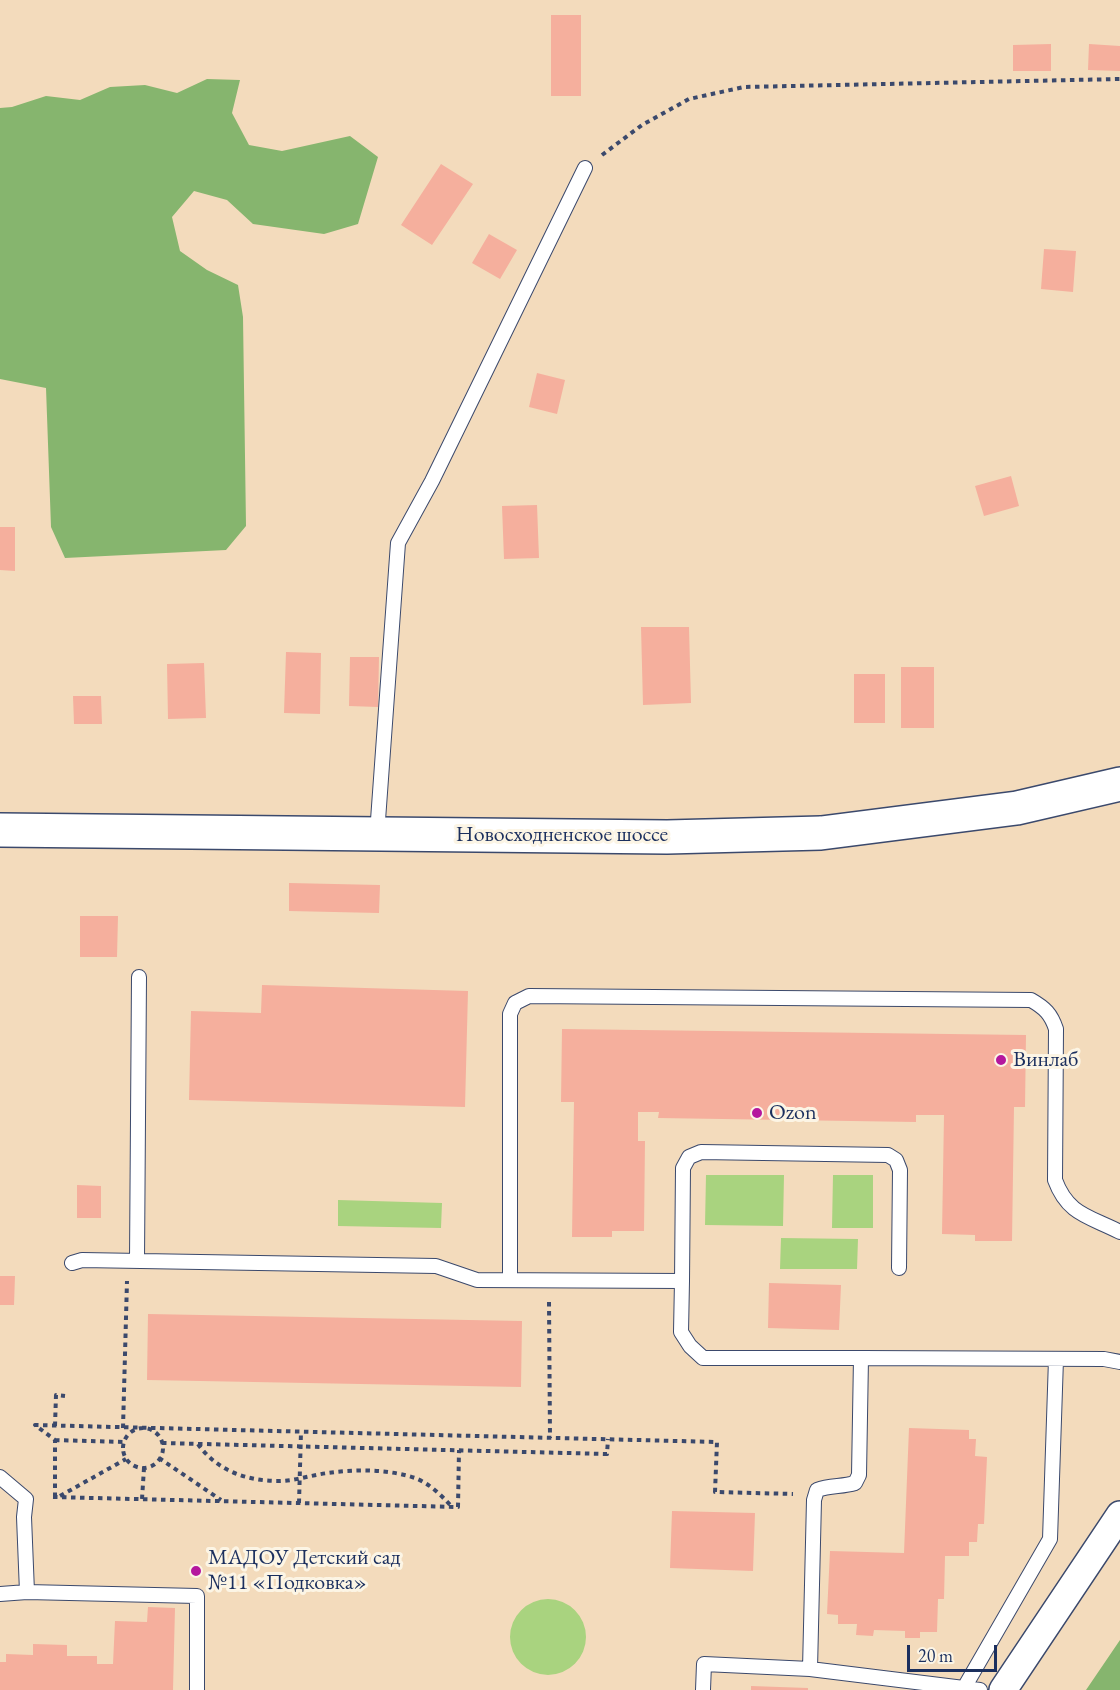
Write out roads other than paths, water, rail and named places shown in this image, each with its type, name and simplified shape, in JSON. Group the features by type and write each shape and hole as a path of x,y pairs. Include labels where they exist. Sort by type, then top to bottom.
{"main road":[{"name":"Новосходненское шоссе","path":"0,830 666,837 821,834 1017,808 1120,784"}],"street":[{"path":"1003,1690 1120,1515"}],"lane":[{"path":"377,834 398,543 432,481 585,168"},
{"path":"132,1260 139,977"},
{"path":"510,1280 510,1014 515,1003 529,996 1031,1000 1043,1007 1052,1017 1056,1029 1055,1179 1060,1194 1073,1210 1120,1232"},
{"path":"899,1268 900,1170 896,1160 888,1155 701,1152 689,1156 683,1168 681,1332 690,1346 703,1358 1104,1359 1120,1362"},
{"path":"72,1263 82,1260 132,1260 436,1266 477,1280 682,1281"},
{"path":"810,1669 814,1500 817,1490 828,1486 846,1486 855,1483 860,1475 861,1358"},
{"path":"964,1688 1050,1539 1056,1359"},
{"path":"0,1478 26,1499 24,1517 27,1592"},
{"path":"0,1594 27,1592 197,1596 197,1690"},
{"path":"703,1690 704,1664 810,1669 879,1684 980,1690"}],"place":[{"name":"Винлаб","path":"1001,1060"},
{"name":"Ozon","path":"757,1113"},
{"name":"МАДОУ Детский сад №11 «Подковка»","path":"196,1571"}]}
